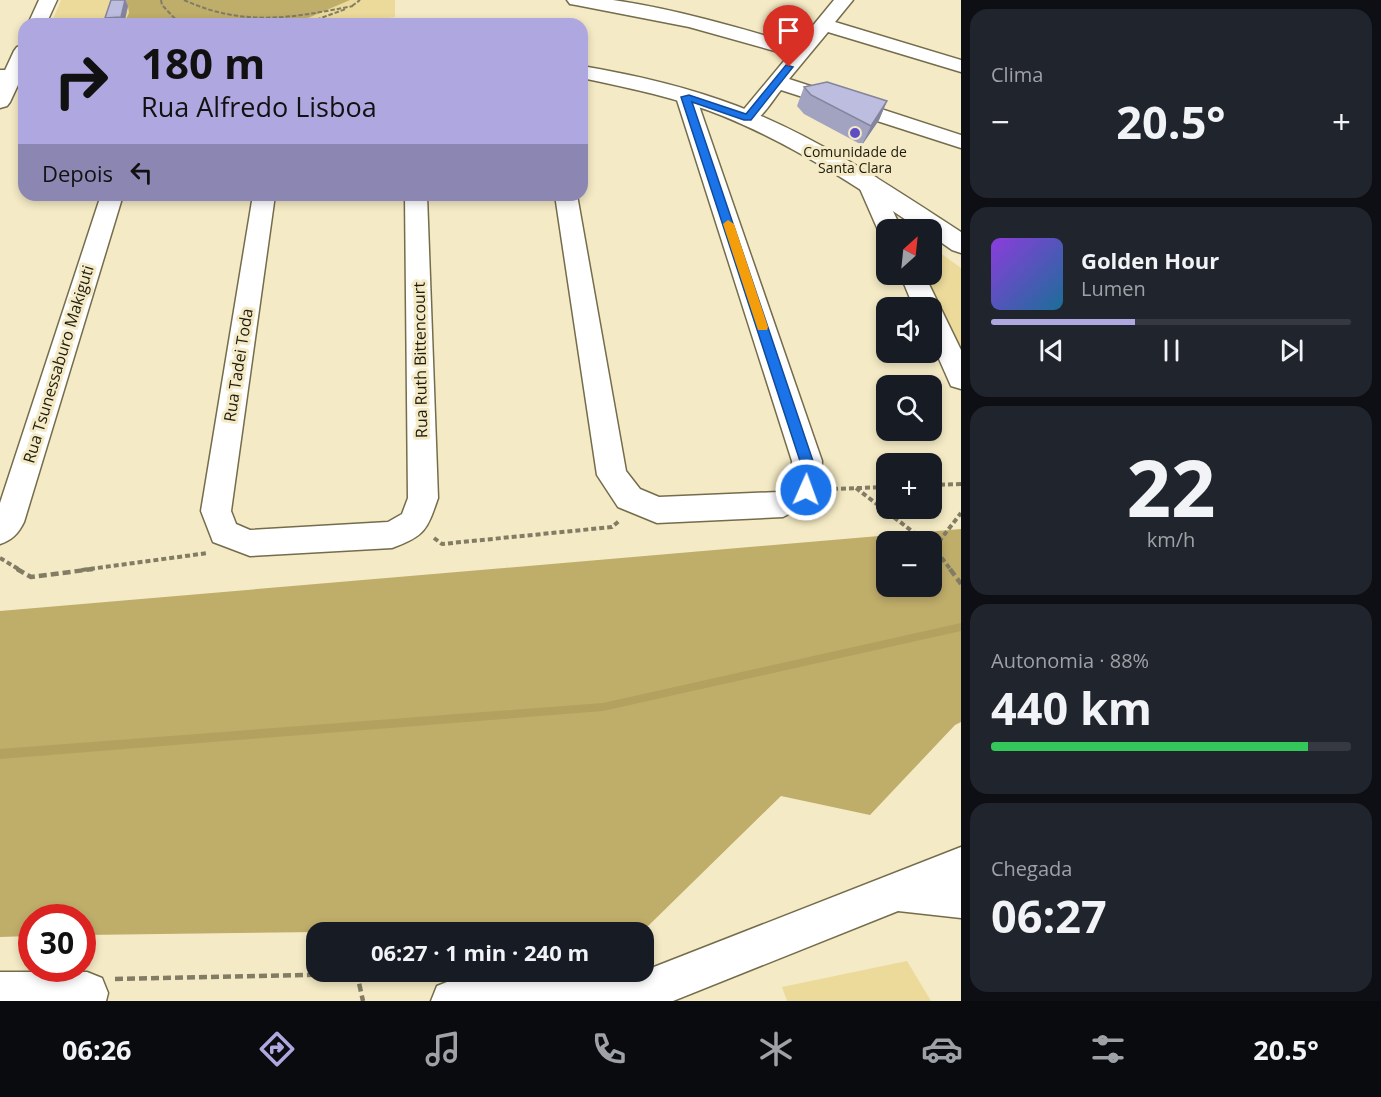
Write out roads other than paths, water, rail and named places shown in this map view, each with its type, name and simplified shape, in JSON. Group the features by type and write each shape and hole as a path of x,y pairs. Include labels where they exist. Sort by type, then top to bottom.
{"street":[{"path":"40,18 48,0"},
{"path":"576,0 633,8 709,24 801,52"},
{"path":"747,118 844,0"},
{"path":"824,25 961,66"},
{"path":"588,73 686,97 747,118 800,143 868,182 961,244"},
{"path":"0,102 12,77"},
{"path":"777,82 961,142"},
{"path":"567,201 612,475 629,498 657,510 783,504 806,490 807,461 686,97"},
{"path":"868,182 885,219"},
{"name":"Rua Tsunessaburo Makiguti","path":"0,531 9,522 110,201"},
{"name":"Rua Tadei Toda","path":"263,201 216,511 224,533 250,543 392,534 414,523"},
{"name":"Rua Ruth Bittencourt","path":"414,523 423,498 416,201"},
{"path":"942,338 961,379"},
{"path":"452,1001 636,998 961,866"},
{"path":"896,892 961,898"},
{"path":"0,993 87,993 94,990"}],"waterway":[{"path":"0,754 603,707 961,627"}],"place":[{"name":"Comunidade de Santa Clara","path":"855,133"}]}
